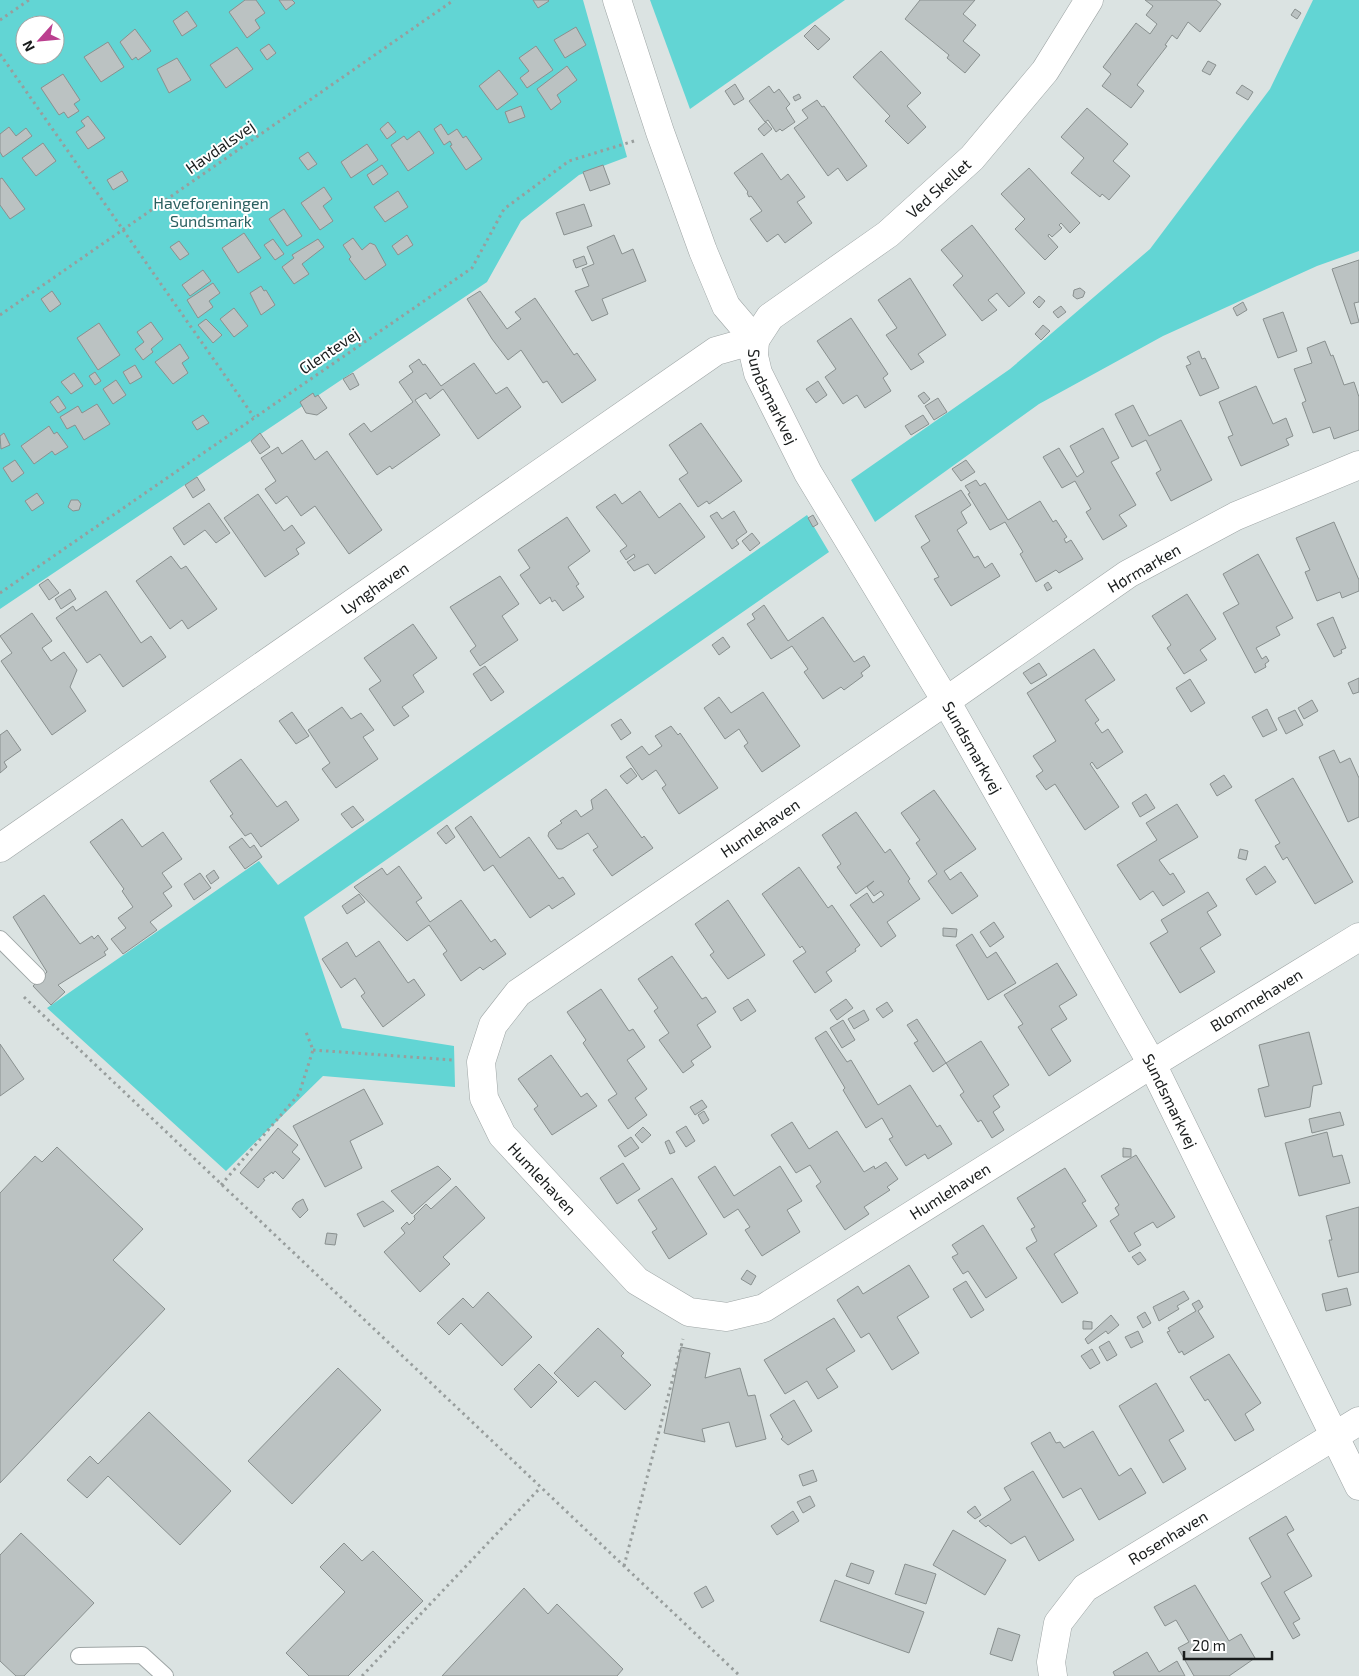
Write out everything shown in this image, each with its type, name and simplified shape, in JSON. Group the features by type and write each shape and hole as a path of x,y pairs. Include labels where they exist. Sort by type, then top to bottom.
{"street":[{"name":"Sundsmarkvej","path":"617,0 660,132 703,251 726,306 755,340 754,356 758,373 808,473 946,702 1152,1064 1359,1486"},
{"name":"Ved Skellet","path":"755,340 770,316 888,234 972,158 1044,71 1089,0"},
{"name":"Lynghaven","path":"0,848 716,352 755,340"},
{"name":"Hørmarken","path":"946,702 1128,574 1236,516 1359,465"},
{"name":"Humlehaven","path":"946,702 518,993 493,1025 481,1062 484,1098 502,1135 637,1281 690,1312 727,1317 764,1308 1152,1064"},
{"name":"Blommehaven","path":"1152,1064 1359,937"},
{"path":"1334,1434 1359,1421"},
{"name":"Rosenhaven","path":"1053,1676 1051,1662 1058,1623 1084,1588 1334,1434"}],"lane":[{"path":"0,939 36,976"},
{"path":"79,1656 142,1655 164,1676"}],"path":[{"path":"0,20 29,0"},
{"name":"Havdalsvej","path":"0,315 454,0"},
{"path":"0,54 254,417"},
{"name":"Glentevej","path":"0,593 472,268 504,209 569,161 660,132"},
{"path":"21,995 740,1676"},
{"path":"221,1184 299,1094 313,1050 306,1032"},
{"path":"313,1050 481,1062"},
{"path":"624,1566 690,1312"},
{"path":"362,1676 540,1488"}],"green space":[{"name":"Haveforeningen Sundsmark","path":"0,0 583,0 627,157 579,175 521,221 487,282 0,609"},
{"path":"650,0 845,0 690,109"},
{"path":"1313,0 1359,0 1359,251 1317,266 1163,336 1039,404 875,522 851,480 1010,369 1150,249 1270,89"},
{"path":"807,515 829,552 304,917 342,1028 454,1046 455,1087 323,1076 226,1171 47,1008 259,861 278,885"}],"building":[{"path":"245,0 256,0 265,13 255,20 260,28 247,38 229,12"},
{"path":"279,0 292,0 295,3 286,10"},
{"path":"533,0 548,0 549,1 538,8"},
{"path":"920,0 975,0 963,14 976,25 963,41 980,55 965,73 947,58 949,55 905,19"},
{"path":"1145,0 1216,0 1221,4 1200,32 1188,22 1177,39 1172,35 1165,45 1167,46 1137,85 1144,91 1131,108 1102,86 1111,74 1103,67 1136,23 1150,34 1157,24 1146,15 1153,6"},
{"path":"1295,9 1301,13 1297,19 1291,15"},
{"path":"187,11 197,26 182,36 173,21"},
{"path":"815,25 830,39 818,50 804,36"},
{"path":"576,27 586,45 565,58 554,40"},
{"path":"135,29 151,51 138,60 136,57 132,60 120,42"},
{"path":"108,42 124,67 101,82 84,57"},
{"path":"269,44 276,53 267,60 260,50"},
{"path":"536,46 553,70 527,88 520,78 529,71 519,58"},
{"path":"237,47 253,69 226,88 210,65"},
{"path":"881,51 921,93 907,106 926,127 908,144 885,121 890,116 853,77"},
{"path":"177,58 191,80 169,93 157,69"},
{"path":"1208,61 1216,65 1210,75 1202,71"},
{"path":"567,66 577,80 557,95 561,102 551,110 537,89"},
{"path":"499,70 518,94 497,110 479,86"},
{"path":"63,74 80,100 74,104 79,111 68,118 64,112 59,115 41,88"},
{"path":"735,84 744,99 734,105 725,91"},
{"path":"1242,85 1253,92 1248,100 1236,93"},
{"path":"769,86 774,93 779,89 790,104 786,108 795,122 782,131 780,129 776,132 768,120 765,122 749,101"},
{"path":"799,94 801,98 795,101 793,97"},
{"path":"817,100 822,107 824,106 867,166 847,181 838,168 828,176 794,128 808,118 802,110"},
{"path":"521,106 525,117 509,123 505,112"},
{"path":"1087,108 1128,144 1113,161 1130,176 1109,200 1102,194 1100,197 1071,173 1084,158 1061,137"},
{"path":"88,116 105,138 88,149 76,132 85,126 81,121"},
{"path":"388,122 396,132 387,139 380,129"},
{"path":"766,122 772,129 764,136 758,129"},
{"path":"441,124 448,135 457,129 463,138 466,136 482,159 466,170 450,146 452,145 450,141 444,145 434,129"},
{"path":"9,127 16,136 26,128 32,136 3,157 0,152 0,134"},
{"path":"419,131 434,153 408,171 391,145 404,136 407,140"},
{"path":"43,143 56,161 36,176 22,158"},
{"path":"367,144 378,160 351,178 341,162"},
{"path":"308,152 317,164 308,170 299,158"},
{"path":"762,153 781,180 788,174 805,197 797,202 812,223 785,243 778,234 767,242 750,219 762,211 751,196 749,197 748,192 734,173"},
{"path":"382,165 388,174 373,185 367,175"},
{"path":"603,165 610,184 590,191 583,172"},
{"path":"1029,168 1080,223 1070,233 1061,223 1059,225 1062,228 1052,237 1049,234 1048,236 1058,247 1045,260 1015,229 1025,219 1001,194"},
{"path":"122,171 128,181 113,190 107,180"},
{"path":"2,178 25,209 10,219 0,205 0,179"},
{"path":"324,187 332,199 323,206 333,221 320,230 301,203"},
{"path":"398,191 408,207 385,222 374,207"},
{"path":"584,204 592,226 564,235 556,213"},
{"path":"284,209 302,236 287,246 269,219"},
{"path":"972,225 1025,293 1009,307 997,293 988,300 997,310 982,321 953,285 963,276 941,250"},
{"path":"244,233 261,258 238,273 222,248"},
{"path":"407,235 413,245 398,255 392,246"},
{"path":"614,235 622,254 633,249 646,281 602,299 608,314 592,321 575,291 589,286 582,269 594,264 587,247"},
{"path":"353,238 362,250 370,243 375,245 386,265 365,280 349,259 351,257 343,245"},
{"path":"273,239 284,254 275,260 264,245"},
{"path":"318,239 324,247 302,264 309,274 294,284 282,267 294,258 292,255"},
{"path":"179,241 189,254 180,260 170,247"},
{"path":"584,256 587,264 576,268 573,260"},
{"path":"1359,260 1359,302 1354,303 1359,322 1351,324 1332,269"},
{"path":"203,270 211,281 190,296 182,285"},
{"path":"910,278 946,335 918,354 924,362 911,370 886,335 897,328 878,300"},
{"path":"213,283 220,293 209,301 213,307 198,318 187,300"},
{"path":"261,286 264,291 266,290 275,305 261,315 250,293"},
{"path":"1080,288 1085,292 1083,297 1077,299 1073,296 1074,290"},
{"path":"52,291 61,304 50,312 41,299"},
{"path":"480,291 507,329 521,319 515,312 535,298 574,355 577,353 596,380 562,403 547,381 543,383 521,350 508,360 492,339 467,299"},
{"path":"1039,296 1045,301 1039,308 1033,302"},
{"path":"1243,302 1247,310 1237,316 1233,308"},
{"path":"1061,306 1066,312 1058,318 1053,312"},
{"path":"234,308 248,326 234,337 220,319"},
{"path":"1283,312 1297,351 1278,358 1263,319"},
{"path":"851,318 888,374 883,378 891,391 865,408 857,395 843,404 825,377 836,369 817,341"},
{"path":"206,319 222,335 213,343 198,325"},
{"path":"151,322 163,339 151,349 153,352 143,360 135,349 144,342 137,332"},
{"path":"99,323 120,355 98,370 77,338"},
{"path":"1043,325 1050,331 1041,340 1035,334"},
{"path":"1325,341 1331,356 1333,355 1344,385 1354,382 1359,397 1359,430 1334,439 1330,427 1313,433 1302,403 1306,401 1294,369 1312,363 1307,348"},
{"path":"180,344 189,358 182,363 188,373 173,384 155,362"},
{"path":"1199,351 1202,359 1205,358 1219,388 1200,396 1186,366 1191,364 1187,357"},
{"path":"419,359 441,386 474,363 496,394 507,387 521,407 478,439 443,389 430,399 426,393 415,400 440,435 392,469 390,466 377,475 349,434 364,423 371,432 413,402 399,382 413,372 409,366"},
{"path":"135,365 142,377 130,384 123,372"},
{"path":"95,372 101,381 95,385 89,376"},
{"path":"74,373 83,386 71,394 61,382"},
{"path":"353,373 359,385 350,390 343,379"},
{"path":"116,380 126,395 113,404 103,389"},
{"path":"818,381 827,395 816,403 806,389"},
{"path":"1256,386 1273,424 1286,418 1293,436 1286,439 1289,445 1241,466 1228,437 1233,435 1219,402"},
{"path":"924,392 930,399 924,404 918,396"},
{"path":"313,393 315,397 318,395 327,408 317,415 306,413 300,402"},
{"path":"58,396 66,408 58,413 50,402"},
{"path":"938,398 947,412 934,420 925,406"},
{"path":"97,404 110,424 84,440 75,425 67,429 60,417 78,406 82,413"},
{"path":"1133,405 1149,436 1181,420 1212,480 1171,501 1156,473 1161,470 1146,440 1132,447 1115,414"},
{"path":"203,415 209,423 197,430 192,422"},
{"path":"923,415 929,424 911,435 905,426"},
{"path":"701,423 742,481 709,504 707,501 698,507 679,479 688,473 669,445"},
{"path":"49,426 54,434 57,432 68,447 55,455 52,451 34,464 21,446"},
{"path":"1103,428 1119,458 1111,462 1136,505 1119,515 1127,526 1103,540 1086,512 1091,509 1075,481 1062,488 1043,457 1059,448 1077,477 1084,472 1070,446"},
{"path":"4,433 10,445 1,449 0,436"},
{"path":"260,433 270,447 260,454 251,441"},
{"path":"302,440 315,460 327,451 382,530 349,554 315,506 301,516 287,496 276,504 265,489 276,481 261,458 278,447 282,454"},
{"path":"15,460 24,473 12,482 3,468"},
{"path":"966,460 975,472 961,481 952,469"},
{"path":"197,477 205,490 193,498 185,485"},
{"path":"976,480 980,486 985,483 1008,520 1040,501 1053,522 1056,520 1067,537 1064,539 1066,543 1071,540 1083,559 1059,573 1056,570 1036,582 1020,554 1023,552 1005,522 990,530 968,494 970,493 965,486"},
{"path":"961,490 971,505 961,512 967,523 957,530 974,558 978,556 985,568 992,563 1000,576 951,606 934,579 939,577 921,547 930,541 915,516"},
{"path":"640,491 659,518 680,503 705,537 655,574 648,564 634,571 627,562 635,557 634,554 626,560 620,551 627,546 596,507 615,494 622,504"},
{"path":"37,493 44,503 32,511 25,501"},
{"path":"258,494 284,531 292,525 305,543 296,549 299,554 265,577 224,518"},
{"path":"71,500 78,500 81,504 79,510 73,511 68,507"},
{"path":"209,503 230,533 216,543 205,530 184,545 173,528"},
{"path":"734,511 747,532 736,540 739,544 732,549 710,516 717,512 722,519"},
{"path":"813,515 818,524 813,527 808,518"},
{"path":"567,517 590,551 568,567 579,584 576,586 584,597 563,611 555,600 552,602 550,597 540,604 520,575 530,568 518,550"},
{"path":"1334,522 1359,580 1359,591 1342,598 1340,592 1317,601 1305,572 1310,570 1296,538"},
{"path":"752,533 760,543 750,551 742,541"},
{"path":"1258,554 1293,618 1276,627 1280,635 1256,648 1262,659 1266,656 1269,661 1265,664 1266,667 1255,673 1223,613 1239,604 1223,574"},
{"path":"171,556 181,569 186,566 217,609 188,629 182,620 170,629 136,581"},
{"path":"500,576 519,604 502,616 518,640 480,666 470,651 476,646 450,607"},
{"path":"48,579 59,593 49,600 39,585"},
{"path":"1048,582 1052,588 1047,591 1044,585"},
{"path":"70,589 76,599 61,609 55,599"},
{"path":"106,591 141,643 151,636 166,657 123,687 100,654 87,663 56,618 73,606 76,611"},
{"path":"1187,594 1216,639 1200,650 1207,660 1184,674 1167,648 1171,645 1152,616"},
{"path":"764,605 788,641 823,617 854,662 864,656 870,666 861,673 863,676 844,690 841,687 823,699 804,672 808,669 792,646 771,659 747,624 755,619 752,614"},
{"path":"32,613 52,641 42,648 51,661 64,652 77,670 70,687 86,711 52,735 1,661 12,653 0,636"},
{"path":"1333,617 1346,648 1341,650 1342,653 1334,657 1317,624"},
{"path":"413,624 437,658 413,675 424,692 402,707 409,716 394,726 369,689 381,681 364,658"},
{"path":"723,637 730,647 719,655 712,645"},
{"path":"1094,649 1115,680 1085,700 1099,720 1095,723 1102,733 1108,729 1123,752 1097,769 1092,762 1090,764 1119,807 1085,830 1055,784 1046,790 1036,776 1043,771 1033,756 1056,741 1027,693"},
{"path":"1039,663 1047,675 1031,684 1023,673"},
{"path":"485,666 504,692 491,701 473,674"},
{"path":"1359,678 1359,692 1353,694 1348,683"},
{"path":"1190,679 1205,703 1191,712 1176,688"},
{"path":"763,692 800,746 762,772 744,746 748,743 739,729 725,739 704,708 719,697 731,713"},
{"path":"1312,700 1318,711 1304,719 1298,708"},
{"path":"342,707 351,719 361,713 374,730 363,737 378,759 336,788 322,769 330,763 308,730"},
{"path":"1267,709 1277,730 1263,737 1252,717"},
{"path":"1295,710 1303,725 1286,734 1278,718"},
{"path":"292,712 309,736 296,744 279,721"},
{"path":"621,719 631,733 621,740 611,725"},
{"path":"671,726 678,735 680,733 718,788 679,814 662,788 666,785 656,770 642,780 626,757 642,746 649,755 662,746 655,736"},
{"path":"7,730 21,750 4,762 7,767 0,773 0,735"},
{"path":"1334,750 1340,763 1350,758 1359,778 1359,817 1348,822 1319,757"},
{"path":"241,759 277,807 286,801 299,820 261,847 251,833 245,836 230,816 233,814 210,781"},
{"path":"631,768 637,776 627,784 620,776"},
{"path":"1224,775 1232,787 1217,796 1210,784"},
{"path":"1293,778 1353,882 1315,904 1287,857 1283,860 1275,846 1280,843 1255,800"},
{"path":"606,789 642,838 644,836 653,848 612,876 593,850 598,847 588,833 562,849 557,849 548,836 549,832 562,823 560,821 576,810 581,817 593,809 591,800"},
{"path":"934,790 976,849 944,871 950,880 961,872 978,896 952,914 928,881 937,874 916,843 920,840 901,813"},
{"path":"1146,794 1155,808 1140,817 1132,803"},
{"path":"1177,804 1198,837 1159,860 1170,875 1173,873 1185,892 1163,906 1153,891 1140,900 1117,865 1157,840 1146,823"},
{"path":"353,806 364,820 352,828 341,814"},
{"path":"856,812 885,853 890,849 910,879 908,881 920,899 887,922 896,936 881,947 850,905 867,893 873,903 884,895 881,891 874,896 867,887 874,881 856,894 837,867 841,864 822,835"},
{"path":"471,816 500,858 529,837 559,879 563,877 575,894 552,909 549,905 530,918 493,865 484,871 455,828"},
{"path":"122,819 142,847 163,832 182,859 162,873 172,887 163,893 172,906 150,922 157,930 123,954 111,939 126,928 118,918 133,907 122,891 124,889 90,842"},
{"path":"447,825 455,837 446,844 437,833"},
{"path":"242,838 250,848 254,845 262,857 245,869 229,847"},
{"path":"1240,849 1248,851 1246,860 1238,858"},
{"path":"399,866 422,898 416,902 430,922 461,900 491,942 495,939 506,954 483,970 480,967 461,981 443,954 447,951 429,925 407,941 354,887 382,868 387,875"},
{"path":"1265,866 1276,882 1256,895 1246,879"},
{"path":"799,867 828,908 832,905 860,945 855,949 856,951 826,972 832,981 815,993 793,961 806,952 802,946 800,948 762,894"},
{"path":"214,870 219,878 211,884 206,876"},
{"path":"200,873 211,888 194,900 184,884"},
{"path":"1208,892 1217,906 1207,912 1221,935 1200,948 1215,972 1180,993 1150,943 1168,932 1161,920"},
{"path":"359,894 365,902 347,914 342,906"},
{"path":"44,895 80,944 92,936 94,939 98,935 108,949 104,952 106,955 58,985 65,992 51,1005 33,986 47,972 13,917"},
{"path":"728,900 765,955 728,979 710,955 714,952 695,924"},
{"path":"994,922 1004,937 990,947 980,932"},
{"path":"943,928 957,929 956,937 943,936"},
{"path":"972,934 987,958 996,952 1016,983 988,1000 956,945"},
{"path":"379,941 408,983 414,979 425,995 383,1027 361,996 365,993 355,978 341,988 322,959 347,942 356,957"},
{"path":"672,956 702,999 706,997 716,1012 697,1025 711,1047 691,1061 694,1065 683,1073 659,1040 669,1033 654,1011 658,1008 638,979"},
{"path":"1057,963 1077,995 1059,1006 1067,1019 1051,1029 1071,1061 1049,1076 1018,1027 1023,1024 1004,995"},
{"path":"601,989 629,1031 633,1029 645,1047 627,1060 647,1089 635,1098 647,1115 628,1129 608,1100 617,1094 583,1043 586,1040 567,1012"},
{"path":"748,999 756,1011 741,1021 733,1008"},
{"path":"846,999 853,1008 837,1020 830,1010"},
{"path":"887,1002 893,1011 883,1018 876,1009"},
{"path":"864,1010 869,1020 854,1029 848,1019"},
{"path":"917,1019 946,1063 933,1072 914,1043 918,1041 907,1025"},
{"path":"843,1020 855,1040 842,1048 830,1028"},
{"path":"826,1031 847,1062 851,1060 878,1105 910,1085 937,1127 940,1125 952,1144 928,1159 925,1154 906,1166 889,1139 893,1137 882,1118 866,1128 843,1090 845,1088 815,1038"},
{"path":"1309,1032 1322,1084 1313,1086 1310,1107 1265,1117 1258,1089 1269,1086 1259,1045"},
{"path":"981,1041 1009,1085 993,1096 1000,1107 993,1112 1004,1130 992,1138 981,1120 978,1122 960,1095 964,1092 946,1063"},
{"path":"0,1044 24,1079 0,1096"},
{"path":"551,1055 581,1097 587,1093 597,1106 552,1135 534,1109 538,1106 518,1079"},
{"path":"364,1089 383,1124 350,1141 362,1168 325,1187 293,1126"},
{"path":"702,1100 707,1107 695,1115 690,1107"},
{"path":"704,1111 709,1120 703,1124 698,1115"},
{"path":"1340,1112 1344,1125 1312,1133 1309,1119"},
{"path":"792,1122 809,1149 837,1131 864,1172 874,1166 875,1169 886,1162 898,1179 887,1187 890,1190 864,1207 869,1214 845,1230 816,1186 821,1182 810,1165 796,1173 771,1135"},
{"path":"686,1126 695,1141 686,1147 676,1132"},
{"path":"643,1127 651,1135 642,1143 635,1135"},
{"path":"278,1128 298,1145 292,1152 300,1159 283,1179 275,1171 273,1174 272,1172 263,1179 265,1180 258,1188 240,1173"},
{"path":"1327,1132 1333,1157 1342,1155 1350,1183 1299,1196 1285,1143"},
{"path":"631,1137 639,1148 625,1157 618,1146"},
{"path":"669,1140 675,1152 670,1154 665,1142"},
{"path":"57,1147 143,1229 113,1260 165,1309 0,1483 0,1193 35,1156 42,1162"},
{"path":"1123,1148 1131,1149 1131,1157 1123,1157"},
{"path":"1136,1155 1175,1217 1157,1228 1153,1222 1134,1233 1141,1245 1129,1252 1110,1221 1119,1215 1115,1208 1119,1205 1101,1176"},
{"path":"623,1163 640,1189 617,1204 600,1178"},
{"path":"438,1166 451,1179 412,1214 391,1191"},
{"path":"715,1166 734,1196 780,1166 802,1201 787,1210 800,1232 762,1256 745,1230 750,1227 738,1209 724,1218 698,1177"},
{"path":"1065,1168 1086,1201 1082,1203 1097,1226 1054,1254 1078,1293 1062,1303 1026,1248 1037,1241 1031,1229 1035,1227 1017,1198"},
{"path":"672,1178 707,1234 669,1259 652,1232 657,1229 638,1200"},
{"path":"456,1186 485,1218 443,1257 450,1264 420,1292 384,1252 405,1233 401,1228 407,1222 409,1225 415,1219 414,1216 426,1204 431,1209"},
{"path":"303,1199 308,1210 300,1218 292,1209 296,1203"},
{"path":"383,1201 394,1211 364,1227 357,1214"},
{"path":"1359,1207 1359,1272 1338,1277 1329,1240 1332,1240 1326,1216"},
{"path":"983,1225 1017,1278 986,1298 968,1271 963,1274 952,1257 958,1254 952,1245"},
{"path":"327,1233 337,1234 335,1245 325,1244"},
{"path":"1140,1252 1146,1260 1138,1265 1132,1257"},
{"path":"909,1265 929,1297 897,1317 919,1353 892,1370 869,1333 861,1338 837,1300 858,1286 863,1294"},
{"path":"747,1270 756,1276 751,1285 741,1279"},
{"path":"966,1281 984,1310 971,1318 953,1289"},
{"path":"1347,1288 1351,1305 1326,1311 1322,1294"},
{"path":"1184,1291 1189,1299 1177,1306 1179,1309 1159,1321 1153,1307"},
{"path":"488,1292 532,1337 502,1366 461,1323 449,1335 437,1323 463,1298 473,1308"},
{"path":"1199,1300 1203,1307 1198,1311 1214,1337 1184,1355 1182,1351 1179,1353 1167,1332 1170,1331 1168,1328 1196,1311 1192,1304"},
{"path":"1145,1312 1151,1323 1143,1328 1137,1317"},
{"path":"1111,1315 1119,1325 1108,1334 1106,1331 1088,1344 1085,1339"},
{"path":"834,1318 855,1351 826,1369 838,1387 818,1399 807,1381 785,1394 764,1360"},
{"path":"1083,1321 1092,1322 1092,1329 1083,1329"},
{"path":"598,1328 624,1353 621,1356 651,1385 625,1410 595,1381 578,1397 554,1373"},
{"path":"1138,1331 1143,1342 1131,1348 1125,1337"},
{"path":"1109,1341 1117,1355 1107,1361 1099,1347"},
{"path":"681,1347 710,1353 705,1378 740,1368 748,1396 755,1395 766,1439 736,1447 729,1422 702,1429 705,1442 664,1433"},
{"path":"1092,1349 1100,1363 1090,1369 1081,1356"},
{"path":"1229,1354 1261,1403 1245,1414 1254,1430 1235,1441 1208,1399 1205,1401 1190,1377"},
{"path":"539,1364 557,1382 531,1408 514,1389"},
{"path":"338,1368 381,1410 292,1504 248,1461"},
{"path":"1156,1383 1184,1431 1169,1440 1186,1469 1163,1483 1119,1406"},
{"path":"794,1400 812,1431 788,1445 781,1439 783,1437 770,1415"},
{"path":"149,1412 231,1491 180,1545 108,1476 87,1498 67,1480 90,1456 98,1464"},
{"path":"1093,1431 1119,1476 1131,1468 1146,1493 1099,1520 1081,1488 1063,1498 1031,1443 1050,1432 1056,1443 1060,1442 1064,1448"},
{"path":"813,1470 817,1481 803,1486 799,1475"},
{"path":"1033,1471 1074,1540 1039,1561 1025,1536 1011,1544 988,1525 986,1527 979,1521 1011,1500 1004,1488"},
{"path":"810,1496 815,1506 803,1513 797,1502"},
{"path":"975,1506 981,1515 975,1519 967,1512"},
{"path":"793,1511 799,1521 777,1535 771,1526"},
{"path":"1286,1516 1294,1530 1287,1534 1312,1576 1284,1592 1300,1619 1293,1623 1300,1635 1293,1639 1261,1583 1271,1577 1249,1538"},
{"path":"953,1530 1006,1560 985,1595 933,1565"},
{"path":"21,1533 94,1603 24,1676 16,1676 0,1661 0,1555"},
{"path":"344,1543 362,1561 373,1551 423,1601 348,1676 309,1676 286,1653 345,1592 320,1567"},
{"path":"851,1563 874,1571 869,1584 846,1576"},
{"path":"905,1564 936,1574 926,1604 895,1594"},
{"path":"835,1580 924,1612 909,1653 820,1621"},
{"path":"1195,1585 1229,1641 1241,1634 1255,1658 1229,1676 1194,1676 1178,1648 1189,1642 1176,1620 1165,1626 1154,1607"},
{"path":"706,1586 714,1601 702,1608 694,1593"},
{"path":"524,1588 548,1614 557,1604 623,1669 617,1676 442,1676"},
{"path":"998,1628 1020,1635 1012,1661 990,1654"},
{"path":"1147,1652 1159,1672 1177,1661 1185,1676 1115,1676 1113,1672"}]}
